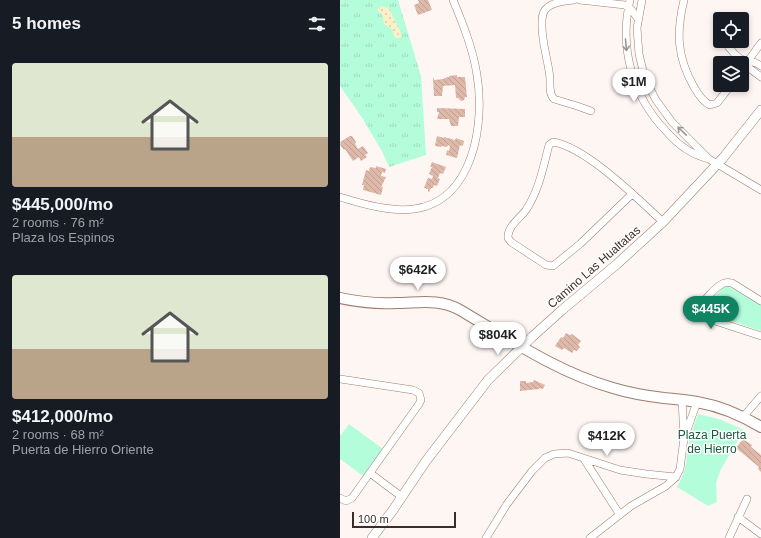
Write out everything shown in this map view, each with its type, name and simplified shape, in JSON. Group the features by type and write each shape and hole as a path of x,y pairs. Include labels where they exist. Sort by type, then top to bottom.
{"main road":[{"path":"340,298 372,303 445,303 460,310 564,370 600,384 644,395 697,402 722,408 761,427"}],"street":[{"path":"340,190 341,197 388,208 404,210 416,209 431,205 444,198 454,189 464,174 477,130 479,95 477,73 471,48 453,0"},
{"path":"574,0 565,1 550,6 545,10 542,18 542,34 551,94 554,99 591,111"},
{"path":"580,0 617,4 629,3"},
{"path":"642,0 638,19 637,36 643,71 650,89 666,115 709,159"},
{"path":"684,0 679,29 680,51 685,69 695,89 705,102 712,105 719,101 726,92"},
{"path":"629,3 638,19"},
{"path":"629,3 626,29 627,53 632,74 640,94 653,117 670,135 690,151 709,159 761,190"},
{"path":"749,59 761,43"},
{"path":"730,48 739,56"},
{"path":"749,62 755,62 761,66"},
{"path":"749,68 761,77"},
{"name":"Camino Las Hualtatas","path":"372,538 426,461 480,390 522,347 562,310 628,255 663,222 718,164 761,110"},
{"path":"632,194 580,244 553,266 546,265 511,242 508,238 509,230 526,209 535,193 542,176 551,142 568,147 588,158 632,194 663,222"},
{"path":"761,301 732,283 727,282 720,285 705,300 701,308 702,314 706,318 761,336"},
{"path":"340,380 413,390 417,391 421,400 351,499 346,501 340,498"},
{"path":"743,417 761,396"},
{"path":"590,538 631,506 666,486 676,477 680,469 684,438 682,400"},
{"path":"684,438 697,402"},
{"path":"486,538 510,500 540,462 550,456 560,453 568,454 620,470 676,477"},
{"path":"584,459 620,515"},
{"path":"370,473 402,496"},
{"path":"729,538 747,500"},
{"path":"738,518 761,534"}],"green space":[{"path":"340,0 398,0 421,76 426,155 389,167 383,153 361,116 340,86"},
{"path":"728,286 761,305 761,331 705,311 704,307 706,304 724,287"},
{"name":"Plaza Puerta de Hierro","path":"698,414 719,419 744,430 721,469 716,483 717,502 708,506 677,487 684,471 690,439"},
{"path":"349,424 383,449 363,476 340,459 340,436"}],"sand":[{"path":"381,6 390,10 401,33 402,36 400,38 394,37 393,30 384,24 382,15 377,10"}],"building":[{"path":"418,0 428,0 432,10 418,15 414,5 419,3"},
{"path":"457,75 457,77 465,77 467,97 465,97 464,100 461,101 456,98 455,85 443,86 442,96 434,96 433,78 434,80 444,79 449,76"},
{"path":"437,108 465,109 465,117 459,117 458,126 451,126 449,119 437,119 439,112 437,112"},
{"path":"352,136 356,142 355,144 358,149 363,146 368,153 365,155 367,157 361,161 359,157 353,161 345,149 344,150 340,145 340,142"},
{"path":"437,136 455,140 456,138 464,141 463,146 460,145 457,158 446,155 450,146 435,146"},
{"path":"432,162 446,167 443,174 440,173 438,178 440,179 437,186 434,185 429,192 428,189 424,188 428,178 432,179 433,176 429,174 432,167 430,167"},
{"path":"376,166 386,169 385,173 382,172 381,176 386,177 381,187 383,187 381,195 363,190 364,185 362,185 366,170 369,171 370,167 376,168"},
{"path":"566,333 570,335 572,334 581,341 578,345 580,347 577,351 574,350 572,353 564,348 562,350 555,346 561,337 563,338"},
{"path":"534,380 545,385 543,389 540,388 520,391 520,381 526,381 526,383 533,382"},
{"path":"743,439 752,445 751,447 761,455 761,472 758,469 759,467 736,448"}]}
